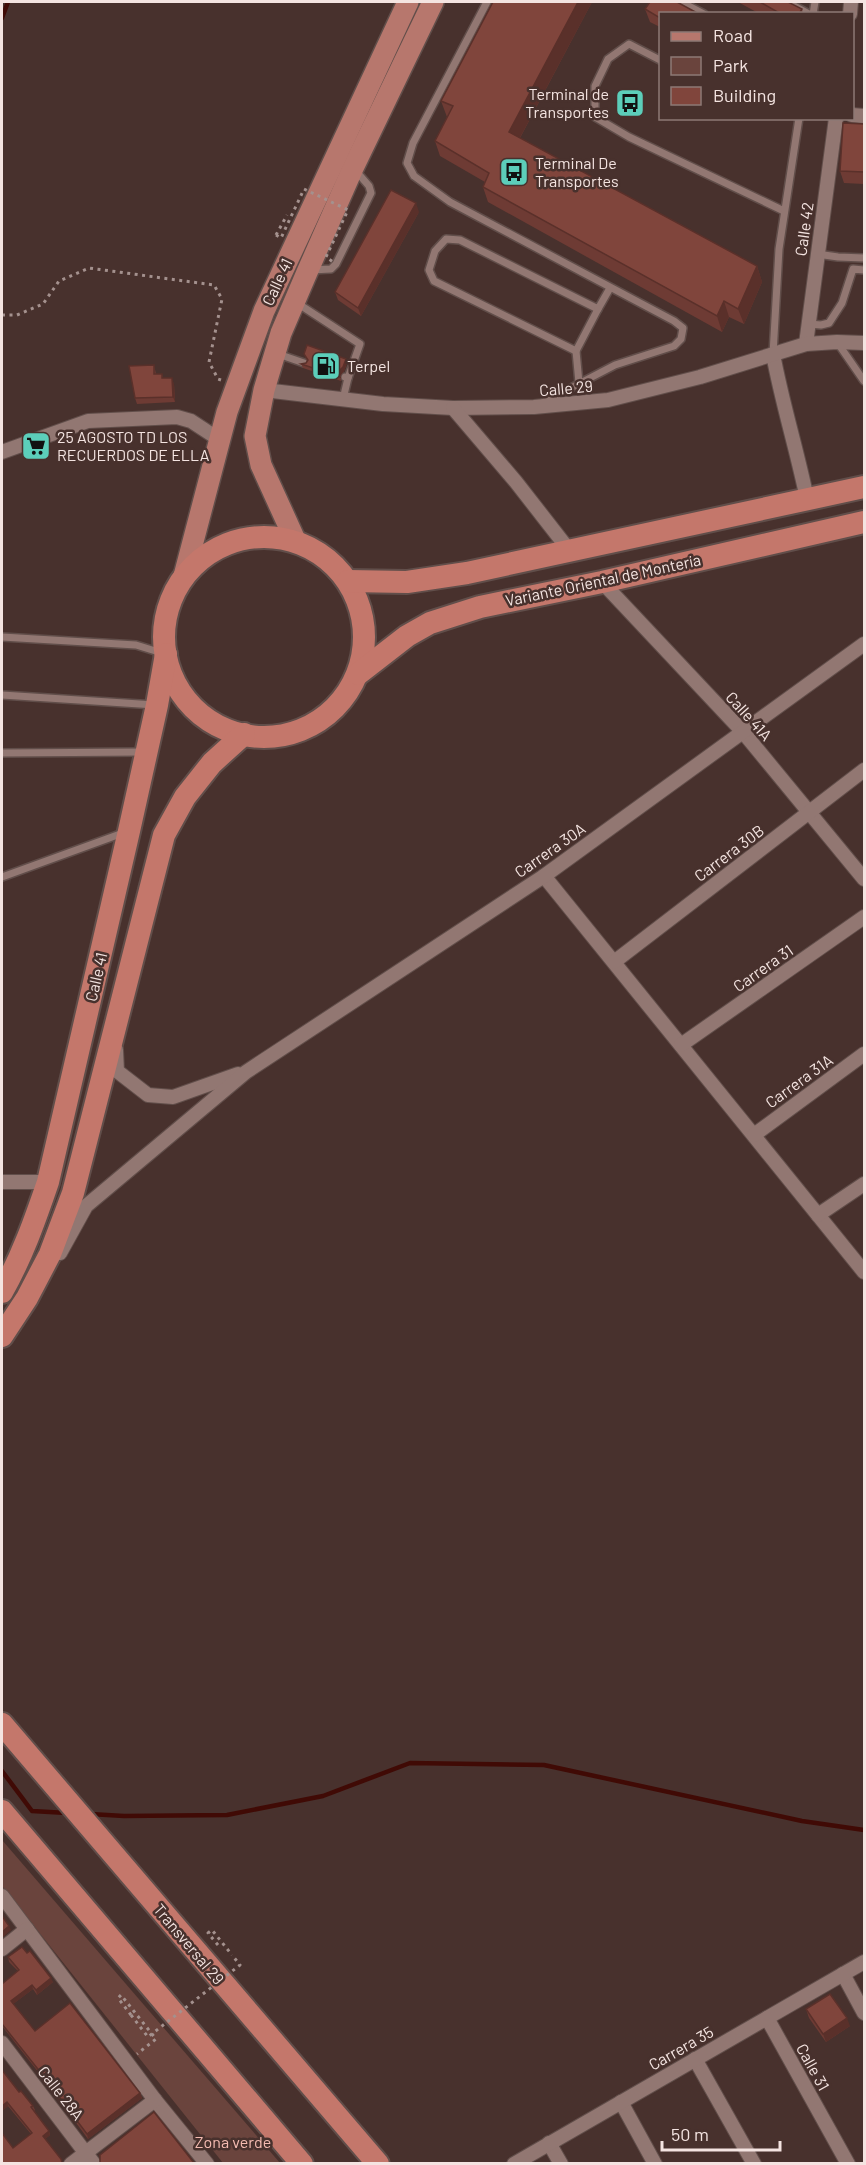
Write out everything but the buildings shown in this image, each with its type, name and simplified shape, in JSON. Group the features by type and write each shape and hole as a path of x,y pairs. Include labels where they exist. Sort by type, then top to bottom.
{"highway":[{"path":"348,581 407,582 466,573 864,487"},
{"name":"Variante Oriental de Montería","path":"357,674 407,636 430,623 480,607 602,582 864,522"},
{"path":"271,537 296,542 316,551 333,564 348,581 359,603 364,627 364,651 357,674 346,695 331,712 312,725 290,733 267,736 244,734 213,722 187,700 178,686 166,654 165,622 169,606 184,576 201,558 223,546 238,541 271,537"},
{"name":"Calle 41","path":"2,1292 14,1271 32,1229 48,1182 158,705 166,654"},
{"name":"Calle 41","path":"4,1333 27,1298 50,1254 73,1193 164,835 185,797 212,763 244,734"},
{"name":"Transversal 29","path":"2,1724 378,2163"},
{"path":"2,1811 302,2163"}],"main road":[{"name":"Calle 41","path":"184,576 220,440 264,311 408,2"},
{"name":"Calle 41","path":"296,542 261,465 257,446 255,436 264,390 274,353 308,270 433,2"}],"street":[{"name":"Calle 42","path":"806,344 836,120"},
{"name":"Calle 29","path":"264,390 453,408 534,407 608,400 700,376 806,344 837,342 864,344"},
{"path":"774,354 807,499"},
{"path":"453,408 516,482 569,550"},
{"path":"2,452 88,421 177,417 191,421 220,440"},
{"name":"Calle 41A","path":"602,582 743,732 864,879"},
{"name":"Carrera 30A","path":"246,1072 544,876 864,644"},
{"name":"Carrera 30B","path":"614,962 864,770"},
{"path":"544,876 864,1272"},
{"name":"Carrera 31","path":"681,1046 864,917"},
{"path":"116,1027 117,1071 148,1095 173,1097 246,1072"},
{"name":"Carrera 31A","path":"754,1135 864,1054"},
{"path":"4,1333 30,1307 86,1206 246,1072"},
{"path":"2,1182 48,1182"},
{"path":"818,1215 864,1184"},
{"path":"2,1896 155,2100 207,2163"},
{"path":"2,1949 27,1929"},
{"name":"Carrera 35","path":"514,2163 864,1962"},
{"path":"843,1974 864,2013"},
{"name":"Calle 31","path":"767,2018 848,2163"},
{"name":"Calle 28A","path":"2,2043 90,2158"},
{"path":"695,2059 754,2163"},
{"path":"71,2163 90,2158 155,2100"},
{"path":"621,2102 656,2163"},
{"path":"549,2143 561,2163"}],"lane":[{"path":"487,2 413,142 407,163 414,176 450,202 674,321 683,328 681,339 674,346 615,365 534,407"},
{"path":"681,2 700,12"},
{"path":"787,2 805,12"},
{"path":"659,60 628,45 608,59 595,86 595,117 629,137 784,211"},
{"path":"774,354 779,249 798,120"},
{"path":"576,351 434,280 429,270 435,251 446,239 460,240 598,309"},
{"path":"817,254 864,258"},
{"path":"809,324 821,325 829,322 842,303 853,269 864,270"},
{"path":"579,383 576,351 610,288"},
{"path":"295,301 360,344 346,377 343,399"},
{"path":"837,342 864,381"},
{"path":"274,353 304,363"},
{"path":"2,637 136,645 166,654"},
{"path":"2,695 158,705"},
{"path":"2,753 147,751"},
{"path":"2,877 129,831"}],"path":[{"path":"276,235 281,238 304,189 339,205 348,210 326,257 333,262"},
{"path":"2,315 17,315 43,304 59,281 89,268 214,285 222,299 209,362 218,379 238,382"},
{"path":"127,2062 156,2039 121,1995 118,1998 148,2037 240,1965 232,1955"}],"green space":[{"name":"Zona verde","path":"2,1840 280,2163 223,2163 2,1886"}],"waterway":[{"path":"2,18 8,2"},
{"path":"90,1814 227,1815 323,1796 410,1763 544,1765 802,1821 864,1830"},
{"path":"2,1771 32,1811 67,1813"}],"place":[{"name":"Terminal de Transportes","path":"630,103"},
{"name":"Terminal De Transportes","path":"514,172"},
{"name":"Terpel","path":"326,366"},
{"name":"25 AGOSTO TD LOS RECUERDOS DE ELLA","path":"36,446"}]}
